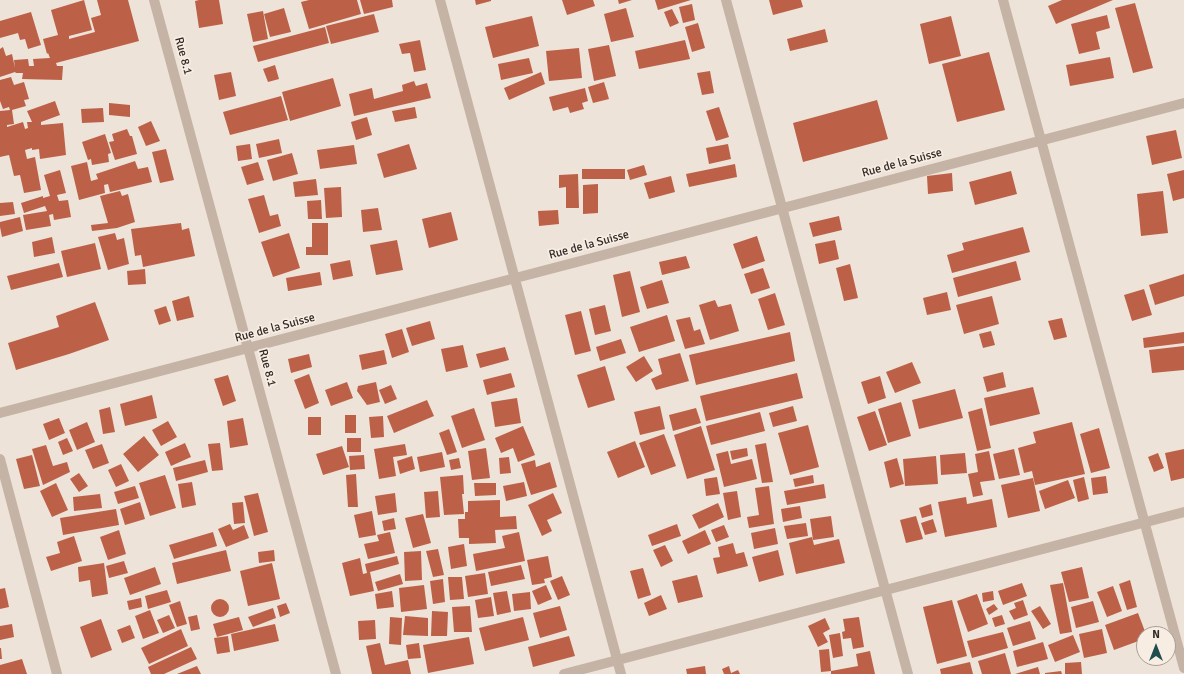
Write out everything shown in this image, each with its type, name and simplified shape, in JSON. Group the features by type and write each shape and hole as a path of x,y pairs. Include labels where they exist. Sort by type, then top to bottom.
{"street":[{"name":"Rue 8.1","path":"154,0 336,674"},
{"path":"440,0 621,674"},
{"path":"726,0 908,674"},
{"path":"1003,0 1184,668"},
{"name":"Rue de la Suisse","path":"0,413 1184,103"},
{"path":"0,459 57,674"},
{"path":"564,674 1184,512"}],"building":[{"path":"84,0 92,30 69,36 69,39 95,32 91,18 101,15 97,0 128,0 139,41 56,63 57,66 63,66 62,80 22,79 23,73 15,72 0,77 0,49 3,47 6,56 12,54 15,68 14,60 28,59 29,66 34,66 33,59 50,58 48,53 47,54 43,39 58,35 51,10"},
{"path":"219,0 223,24 199,28 195,1"},
{"path":"309,0 357,0 361,14 309,29 301,2"},
{"path":"360,0 392,0 393,7 364,14"},
{"path":"475,0 491,0 491,1 476,5"},
{"path":"562,0 593,0 595,6 567,15"},
{"path":"618,0 632,0 619,4"},
{"path":"655,0 691,0 658,10"},
{"path":"769,0 801,0 803,7 773,15"},
{"path":"1062,0 1113,0 1056,24 1048,6"},
{"path":"1135,3 1153,68 1133,73 1115,8"},
{"path":"692,4 695,20 683,23 679,7"},
{"path":"284,8 291,32 270,37 264,14"},
{"path":"626,8 634,37 611,42 604,14"},
{"path":"672,9 679,23 670,27 664,12"},
{"path":"263,11 268,39 253,42 247,14"},
{"path":"31,12 41,45 28,49 25,39 20,40 18,33 0,38 0,21"},
{"path":"374,14 379,32 331,44 326,26"},
{"path":"1107,15 1110,28 1096,32 1100,49 1079,54 1071,24"},
{"path":"532,16 539,46 493,58 485,27"},
{"path":"951,16 961,56 929,64 920,24"},
{"path":"698,23 705,48 692,52 685,27"},
{"path":"325,27 329,43 258,62 253,46"},
{"path":"825,29 828,42 790,51 787,39"},
{"path":"420,40 426,70 414,72 410,53 402,54 399,44"},
{"path":"685,40 690,59 639,69 635,51"},
{"path":"609,45 616,76 594,81 588,49"},
{"path":"579,48 582,78 549,81 546,51"},
{"path":"989,52 1005,110 957,122 942,64"},
{"path":"1110,57 1114,78 1070,86 1066,65"},
{"path":"529,58 533,73 501,80 498,64"},
{"path":"275,65 279,79 268,82 263,69"},
{"path":"710,71 714,93 702,95 697,73"},
{"path":"231,72 236,96 219,100 214,75"},
{"path":"541,72 545,84 509,100 504,88"},
{"path":"11,77 14,85 24,82 29,99 24,100 26,106 12,110 14,124 7,125 7,127 23,122 25,129 28,128 27,122 32,122 27,111 55,101 60,115 41,122 41,125 63,123 66,155 40,159 39,149 32,150 32,148 25,150 27,159 35,157 41,190 24,193 20,175 14,176 9,155 0,157 0,111 10,110 9,107 3,109 0,101 0,80"},
{"path":"333,78 341,106 290,121 282,92"},
{"path":"414,81 416,86 427,83 431,98 354,116 349,94 372,88 374,99 403,91 402,85"},
{"path":"604,82 609,99 593,103 588,87"},
{"path":"585,88 588,101 582,103 584,109 570,113 568,107 553,111 549,97"},
{"path":"281,96 288,120 230,135 223,112"},
{"path":"877,100 888,139 803,162 793,123"},
{"path":"109,103 130,105 130,117 109,115"},
{"path":"415,107 417,118 395,122 392,111"},
{"path":"719,107 729,137 716,141 706,111"},
{"path":"103,108 104,122 82,123 81,109"},
{"path":"367,117 372,135 356,140 351,122"},
{"path":"151,121 160,141 146,146 138,127"},
{"path":"127,129 130,136 132,136 137,154 115,160 109,142 114,141 112,134"},
{"path":"1176,130 1182,158 1152,165 1146,136"},
{"path":"105,134 111,153 108,154 109,162 92,165 91,159 88,160 82,142"},
{"path":"279,139 282,153 259,158 256,144"},
{"path":"250,144 252,159 238,161 236,146"},
{"path":"409,144 417,169 384,178 377,154"},
{"path":"728,144 731,159 709,164 706,148"},
{"path":"354,145 357,164 320,169 317,150"},
{"path":"166,149 174,180 160,183 152,152"},
{"path":"292,153 298,174 273,181 267,160"},
{"path":"135,161 138,169 148,167 152,182 110,192 108,184 104,185 105,193 79,200 71,166 87,162 91,181 98,179 96,174"},
{"path":"258,162 264,180 247,185 241,167"},
{"path":"735,164 737,177 689,187 686,174"},
{"path":"644,165 647,175 630,180 627,170"},
{"path":"582,169 625,169 625,179 582,179"},
{"path":"60,170 66,193 57,195 59,201 68,200 71,217 54,220 53,214 49,215 51,226 26,230 23,215 47,211 45,206 24,213 21,203 43,196 43,198 50,196 44,175"},
{"path":"1184,170 1184,198 1173,201 1167,174"},
{"path":"1011,171 1017,194 975,205 969,182"},
{"path":"952,173 953,191 928,194 927,176"},
{"path":"578,174 579,208 566,208 566,187 559,188 559,175"},
{"path":"671,176 675,192 649,199 644,183"},
{"path":"316,179 318,195 295,197 293,182"},
{"path":"598,184 598,213 583,214 583,185"},
{"path":"341,187 342,217 326,218 324,188"},
{"path":"120,191 122,196 128,194 135,222 117,228 92,231 91,225 108,223 100,196"},
{"path":"1163,191 1168,233 1141,236 1137,194"},
{"path":"264,195 270,216 278,214 281,226 259,233 248,199"},
{"path":"321,200 322,219 308,219 307,201"},
{"path":"13,202 15,214 0,216 0,203"},
{"path":"378,208 382,230 363,232 361,210"},
{"path":"558,210 559,224 539,226 538,211"},
{"path":"451,212 458,240 429,248 422,219"},
{"path":"839,216 842,230 813,237 809,223"},
{"path":"20,217 23,231 2,237 0,222"},
{"path":"181,223 182,230 189,228 195,256 143,267 141,255 135,256 131,229"},
{"path":"312,223 328,223 328,255 306,255 306,247 312,247"},
{"path":"1023,227 1030,252 952,273 947,255 964,250 962,243"},
{"path":"115,233 117,240 124,238 129,264 108,270 98,237"},
{"path":"289,233 300,268 273,277 261,242"},
{"path":"757,236 765,261 742,269 733,244"},
{"path":"52,237 55,253 34,257 32,242"},
{"path":"397,240 403,270 376,275 370,245"},
{"path":"835,240 839,259 819,264 815,244"},
{"path":"95,243 101,269 67,277 61,251"},
{"path":"686,256 690,268 662,275 659,262"},
{"path":"350,260 353,276 333,280 330,264"},
{"path":"1016,261 1021,280 958,297 953,278"},
{"path":"59,263 63,277 11,290 7,276"},
{"path":"850,264 858,298 844,301 836,268"},
{"path":"763,268 770,288 751,294 744,274"},
{"path":"145,269 146,284 128,285 127,271"},
{"path":"630,271 640,312 622,317 613,275"},
{"path":"320,272 322,285 288,291 286,278"},
{"path":"1184,274 1184,296 1155,305 1149,285"},
{"path":"662,280 669,303 647,309 640,287"},
{"path":"1144,289 1152,315 1132,321 1124,295"},
{"path":"947,292 951,310 927,315 923,298"},
{"path":"775,293 785,325 768,330 758,299"},
{"path":"189,296 194,317 177,321 172,301"},
{"path":"992,296 999,324 964,334 956,305"},
{"path":"715,300 718,307 731,304 739,331 710,340 699,305"},
{"path":"95,302 109,340 16,370 8,343 59,327 56,316"},
{"path":"605,305 611,331 595,335 589,309"},
{"path":"166,306 171,321 159,325 154,310"},
{"path":"581,311 591,351 575,355 565,315"},
{"path":"667,315 675,341 639,352 630,327"},
{"path":"690,317 694,331 700,329 705,344 685,349 676,320"},
{"path":"1062,318 1067,337 1054,340 1048,321"},
{"path":"430,321 435,339 412,346 406,328"},
{"path":"402,329 409,352 392,358 385,334"},
{"path":"991,331 995,345 983,348 979,334"},
{"path":"790,332 795,361 696,385 689,355"},
{"path":"1184,332 1184,343 1144,348 1143,338"},
{"path":"621,339 626,353 600,361 596,347"},
{"path":"463,345 468,367 446,372 441,349"},
{"path":"1184,346 1184,370 1152,373 1149,350"},
{"path":"505,347 509,360 480,368 476,354"},
{"path":"384,350 387,364 362,370 359,355"},
{"path":"680,353 689,381 656,390 651,379 662,374 658,359"},
{"path":"309,354 312,367 291,373 288,359"},
{"path":"644,356 653,371 636,382 626,367"},
{"path":"912,362 921,383 895,393 886,372"},
{"path":"605,366 615,400 588,408 577,375"},
{"path":"1003,372 1006,387 987,392 983,377"},
{"path":"511,373 515,387 487,395 483,380"},
{"path":"797,373 803,398 706,421 700,396"},
{"path":"309,374 319,403 305,409 294,380"},
{"path":"228,375 236,401 223,406 214,379"},
{"path":"880,376 886,398 868,404 861,382"},
{"path":"347,382 353,398 331,406 325,390"},
{"path":"376,382 380,402 367,405 357,391 358,386"},
{"path":"391,385 397,399 385,404 379,390"},
{"path":"1033,387 1040,414 990,426 984,398"},
{"path":"955,389 963,418 919,429 912,400"},
{"path":"152,395 157,418 125,426 120,404"},
{"path":"517,398 521,423 495,427 491,402"},
{"path":"427,400 434,416 394,433 387,416"},
{"path":"901,402 911,436 888,443 878,409"},
{"path":"660,406 665,429 640,435 634,412"},
{"path":"793,406 797,421 773,427 769,413"},
{"path":"110,407 115,432 103,434 99,410"},
{"path":"474,408 485,440 462,448 451,416"},
{"path":"696,408 701,423 673,431 669,415"},
{"path":"982,408 991,448 977,451 968,412"},
{"path":"875,411 887,445 869,451 857,417"},
{"path":"760,412 765,431 711,445 706,426"},
{"path":"345,415 356,415 356,433 345,433"},
{"path":"383,416 384,437 371,438 369,417"},
{"path":"308,417 321,417 321,435 308,435"},
{"path":"59,418 65,433 49,440 43,424"},
{"path":"243,418 248,445 230,448 227,421"},
{"path":"168,421 177,437 161,446 152,430"},
{"path":"87,422 95,442 77,450 69,430"},
{"path":"1072,422 1085,474 1035,485 1032,471 1024,473 1018,448 1036,443 1033,432"},
{"path":"808,425 819,467 790,475 778,433"},
{"path":"523,426 535,455 518,462 513,448 501,453 495,438"},
{"path":"701,426 715,470 687,479 674,435"},
{"path":"1099,428 1110,468 1091,473 1080,434"},
{"path":"449,429 457,452 447,455 439,433"},
{"path":"664,434 676,466 651,475 639,443"},
{"path":"144,436 159,455 138,472 123,454"},
{"path":"67,438 73,451 63,455 58,442"},
{"path":"347,438 361,438 361,452 347,452"},
{"path":"635,441 645,467 618,478 607,452"},
{"path":"185,443 191,457 171,466 165,452"},
{"path":"220,443 223,470 212,471 208,444"},
{"path":"766,443 773,482 762,483 755,445"},
{"path":"102,444 109,463 93,469 85,450"},
{"path":"405,444 407,455 393,457 396,476 379,479 374,449"},
{"path":"46,445 53,466 67,462 70,472 43,485 32,449"},
{"path":"342,446 349,467 323,475 316,454"},
{"path":"486,448 490,478 472,480 468,451"},
{"path":"747,448 748,456 732,460 730,451"},
{"path":"1014,449 1020,475 999,479 993,454"},
{"path":"1184,449 1184,478 1171,481 1165,453"},
{"path":"728,451 731,464 752,459 757,479 724,487 716,454"},
{"path":"989,451 995,480 980,482 983,495 973,497 968,474 978,472 975,454"},
{"path":"442,452 445,467 420,472 417,457"},
{"path":"965,453 967,473 941,475 940,455"},
{"path":"1158,453 1164,468 1154,472 1148,457"},
{"path":"32,455 40,486 24,489 16,459"},
{"path":"364,455 365,469 350,470 349,456"},
{"path":"412,456 415,469 400,474 397,461"},
{"path":"936,456 938,484 905,486 903,459"},
{"path":"509,457 511,473 500,474 499,458"},
{"path":"459,458 461,468 451,470 449,460"},
{"path":"897,458 904,484 890,488 884,462"},
{"path":"205,460 208,472 176,481 173,468"},
{"path":"535,460 536,467 550,462 557,487 531,495 521,464"},
{"path":"121,464 129,481 116,487 108,470"},
{"path":"79,473 88,486 79,492 70,479"},
{"path":"356,474 358,507 348,507 346,475"},
{"path":"165,475 176,508 150,516 139,483"},
{"path":"463,475 464,494 462,494 464,514 444,515 440,477"},
{"path":"813,475 814,483 795,487 793,479"},
{"path":"1106,476 1108,493 1093,495 1091,478"},
{"path":"717,477 720,494 706,496 704,479"},
{"path":"1084,477 1089,499 1078,502 1073,480"},
{"path":"1033,478 1040,511 1008,518 1001,485"},
{"path":"1068,480 1075,498 1045,509 1039,491"},
{"path":"192,482 196,505 182,508 178,484"},
{"path":"524,482 527,496 506,501 503,486"},
{"path":"56,483 68,510 52,517 40,491"},
{"path":"474,483 496,483 496,495 475,496"},
{"path":"824,484 826,498 787,505 784,491"},
{"path":"135,486 139,498 118,504 114,492"},
{"path":"769,486 774,524 749,528 747,517 759,515 755,488"},
{"path":"438,491 440,517 426,518 424,492"},
{"path":"737,491 741,517 728,520 723,493"},
{"path":"258,493 268,532 254,536 244,496"},
{"path":"395,493 397,512 378,515 375,496"},
{"path":"553,493 562,513 547,520 552,531 542,536 528,505"},
{"path":"100,494 102,508 74,511 73,497"},
{"path":"966,497 967,504 992,499 997,527 945,537 938,502"},
{"path":"500,500 500,517 516,516 517,529 495,530 496,543 469,544 469,538 459,538 458,519 465,519 465,512 468,512 468,501"},
{"path":"140,502 145,519 125,525 120,509"},
{"path":"243,502 245,523 234,524 232,503"},
{"path":"718,503 724,517 699,529 692,515"},
{"path":"931,504 933,515 922,518 919,508"},
{"path":"800,506 802,518 783,522 781,509"},
{"path":"116,509 119,525 63,535 60,518"},
{"path":"372,511 376,535 359,538 354,515"},
{"path":"423,514 431,543 413,548 405,518"},
{"path":"831,516 834,537 813,540 810,519"},
{"path":"916,516 923,539 906,543 900,520"},
{"path":"394,518 396,529 384,531 382,521"},
{"path":"933,519 937,532 925,535 921,523"},
{"path":"806,523 808,536 787,539 784,526"},
{"path":"230,524 233,530 244,525 249,538 226,547 218,529"},
{"path":"677,524 681,536 652,546 648,535"},
{"path":"724,525 729,537 716,542 711,530"},
{"path":"775,528 778,544 754,549 751,533"},
{"path":"119,530 126,554 108,560 100,537"},
{"path":"705,530 711,544 688,554 682,541"},
{"path":"213,532 217,546 174,559 169,545"},
{"path":"390,532 395,553 368,559 364,544 379,541 377,535"},
{"path":"519,532 525,561 476,571 473,554 505,548 502,536"},
{"path":"74,536 82,561 51,571 46,557 60,553 57,542"},
{"path":"812,537 814,545 839,539 845,563 796,574 789,543"},
{"path":"733,543 736,554 744,552 748,566 717,574 713,558 720,557 718,547"},
{"path":"464,544 467,566 451,569 448,547"},
{"path":"665,545 673,561 661,567 653,550"},
{"path":"438,549 444,575 433,577 426,551"},
{"path":"226,550 231,571 177,584 172,563"},
{"path":"274,550 275,561 259,563 258,552"},
{"path":"778,550 784,575 759,582 752,557"},
{"path":"421,551 422,580 405,581 404,552"},
{"path":"397,556 399,564 370,572 374,591 350,596 342,563 360,558 363,574 367,573 365,564"},
{"path":"548,556 552,577 544,579 545,583 532,585 527,560"},
{"path":"124,561 128,573 109,578 106,566"},
{"path":"104,563 108,594 92,597 90,580 79,582 78,567"},
{"path":"272,563 280,599 248,606 240,571"},
{"path":"521,565 525,579 491,586 488,572"},
{"path":"155,567 161,584 130,595 124,578"},
{"path":"1082,567 1089,598 1069,602 1061,572"},
{"path":"643,568 651,595 638,599 630,571"},
{"path":"485,573 488,594 468,597 465,576"},
{"path":"400,574 403,584 378,591 375,582"},
{"path":"697,575 703,597 678,603 672,581"},
{"path":"562,576 570,595 558,600 550,581"},
{"path":"448,577 462,577 464,599 450,600"},
{"path":"443,579 445,602 433,604 430,581"},
{"path":"1130,580 1137,607 1127,610 1119,584"},
{"path":"1022,583 1027,596 1003,605 998,591"},
{"path":"1063,583 1072,632 1060,634 1050,585"},
{"path":"424,585 427,609 401,612 399,588"},
{"path":"546,585 552,599 538,605 532,591"},
{"path":"1113,586 1122,611 1107,617 1097,592"},
{"path":"5,588 9,607 0,609 0,589"},
{"path":"167,590 171,602 148,609 145,596"},
{"path":"392,591 394,607 377,609 375,594"},
{"path":"507,591 511,612 497,615 493,593"},
{"path":"993,591 994,600 983,602 982,593"},
{"path":"530,592 531,609 514,611 512,594"},
{"path":"977,594 988,624 968,632 957,601"},
{"path":"661,595 667,609 649,616 644,603"},
{"path":"491,597 494,616 478,618 475,600"},
{"path":"141,598 142,607 129,610 127,601"},
{"path":"220,599 226,602 229,608 226,614 220,617 214,614 211,608 214,602"},
{"path":"952,600 967,656 937,664 923,607"},
{"path":"1023,600 1028,615 1014,620 1009,611 1016,608 1014,603"},
{"path":"180,601 187,624 177,627 169,605"},
{"path":"1093,601 1099,622 1076,628 1071,607"},
{"path":"286,603 290,613 280,617 277,606"},
{"path":"994,604 998,609 989,615 986,609"},
{"path":"470,606 472,632 454,632 452,607"},
{"path":"560,606 567,630 540,638 533,613"},
{"path":"1040,606 1051,624 1043,629 1031,611"},
{"path":"273,608 276,618 253,627 248,617"},
{"path":"150,610 159,633 143,639 135,616"},
{"path":"432,611 448,612 447,636 431,636"},
{"path":"1138,613 1143,626 1136,626 1136,642 1114,650 1105,625"},
{"path":"169,615 175,628 163,633 157,620"},
{"path":"197,615 200,629 191,631 188,617"},
{"path":"1002,615 1005,624 995,627 992,618"},
{"path":"405,616 428,618 428,636 403,635"},
{"path":"239,617 243,630 217,637 213,624"},
{"path":"390,617 402,618 401,645 389,644"},
{"path":"523,617 529,640 485,651 479,628"},
{"path":"859,617 864,647 853,649 851,638 843,639 842,632 845,631 843,619"},
{"path":"825,618 830,629 823,633 828,642 818,647 808,626"},
{"path":"101,619 112,650 91,658 80,627"},
{"path":"375,620 376,639 359,640 358,621"},
{"path":"1030,621 1036,639 1013,646 1007,628"},
{"path":"12,624 14,637 0,640 0,626"},
{"path":"275,624 279,641 234,651 231,634"},
{"path":"130,625 135,638 122,643 117,630"},
{"path":"181,629 188,646 149,664 141,648"},
{"path":"1102,629 1107,653 1084,658 1079,634"},
{"path":"1003,632 1008,648 972,658 967,641"},
{"path":"840,633 843,656 833,658 829,635"},
{"path":"1073,635 1080,652 1055,662 1048,645"},
{"path":"228,636 230,652 217,654 214,638"},
{"path":"569,636 575,656 533,667 528,647"},
{"path":"469,637 474,664 428,673 423,645"},
{"path":"1043,642 1048,659 1017,667 1013,651"},
{"path":"380,643 385,665 408,660 411,674 372,674 366,646"},
{"path":"419,643 421,658 408,659 406,645"},
{"path":"191,647 197,659 164,674 151,674 148,667"},
{"path":"1,648 2,659 0,659"},
{"path":"829,649 831,671 821,672 819,650"},
{"path":"870,651 875,674 831,674 831,671 858,666 856,654"},
{"path":"1005,653 1011,674 982,674 978,661"},
{"path":"22,659 27,674 0,674 0,665"},
{"path":"970,662 973,674 941,674 940,669"},
{"path":"1081,662 1082,674 1065,674 1065,663"},
{"path":"197,666 201,674 177,674"},
{"path":"705,666 706,674 687,674 686,669"},
{"path":"729,666 731,673 738,670 740,674 724,674 722,669"},
{"path":"1038,667 1040,674 1015,674"},
{"path":"1061,671 1062,674 1045,674 1045,673"}]}
